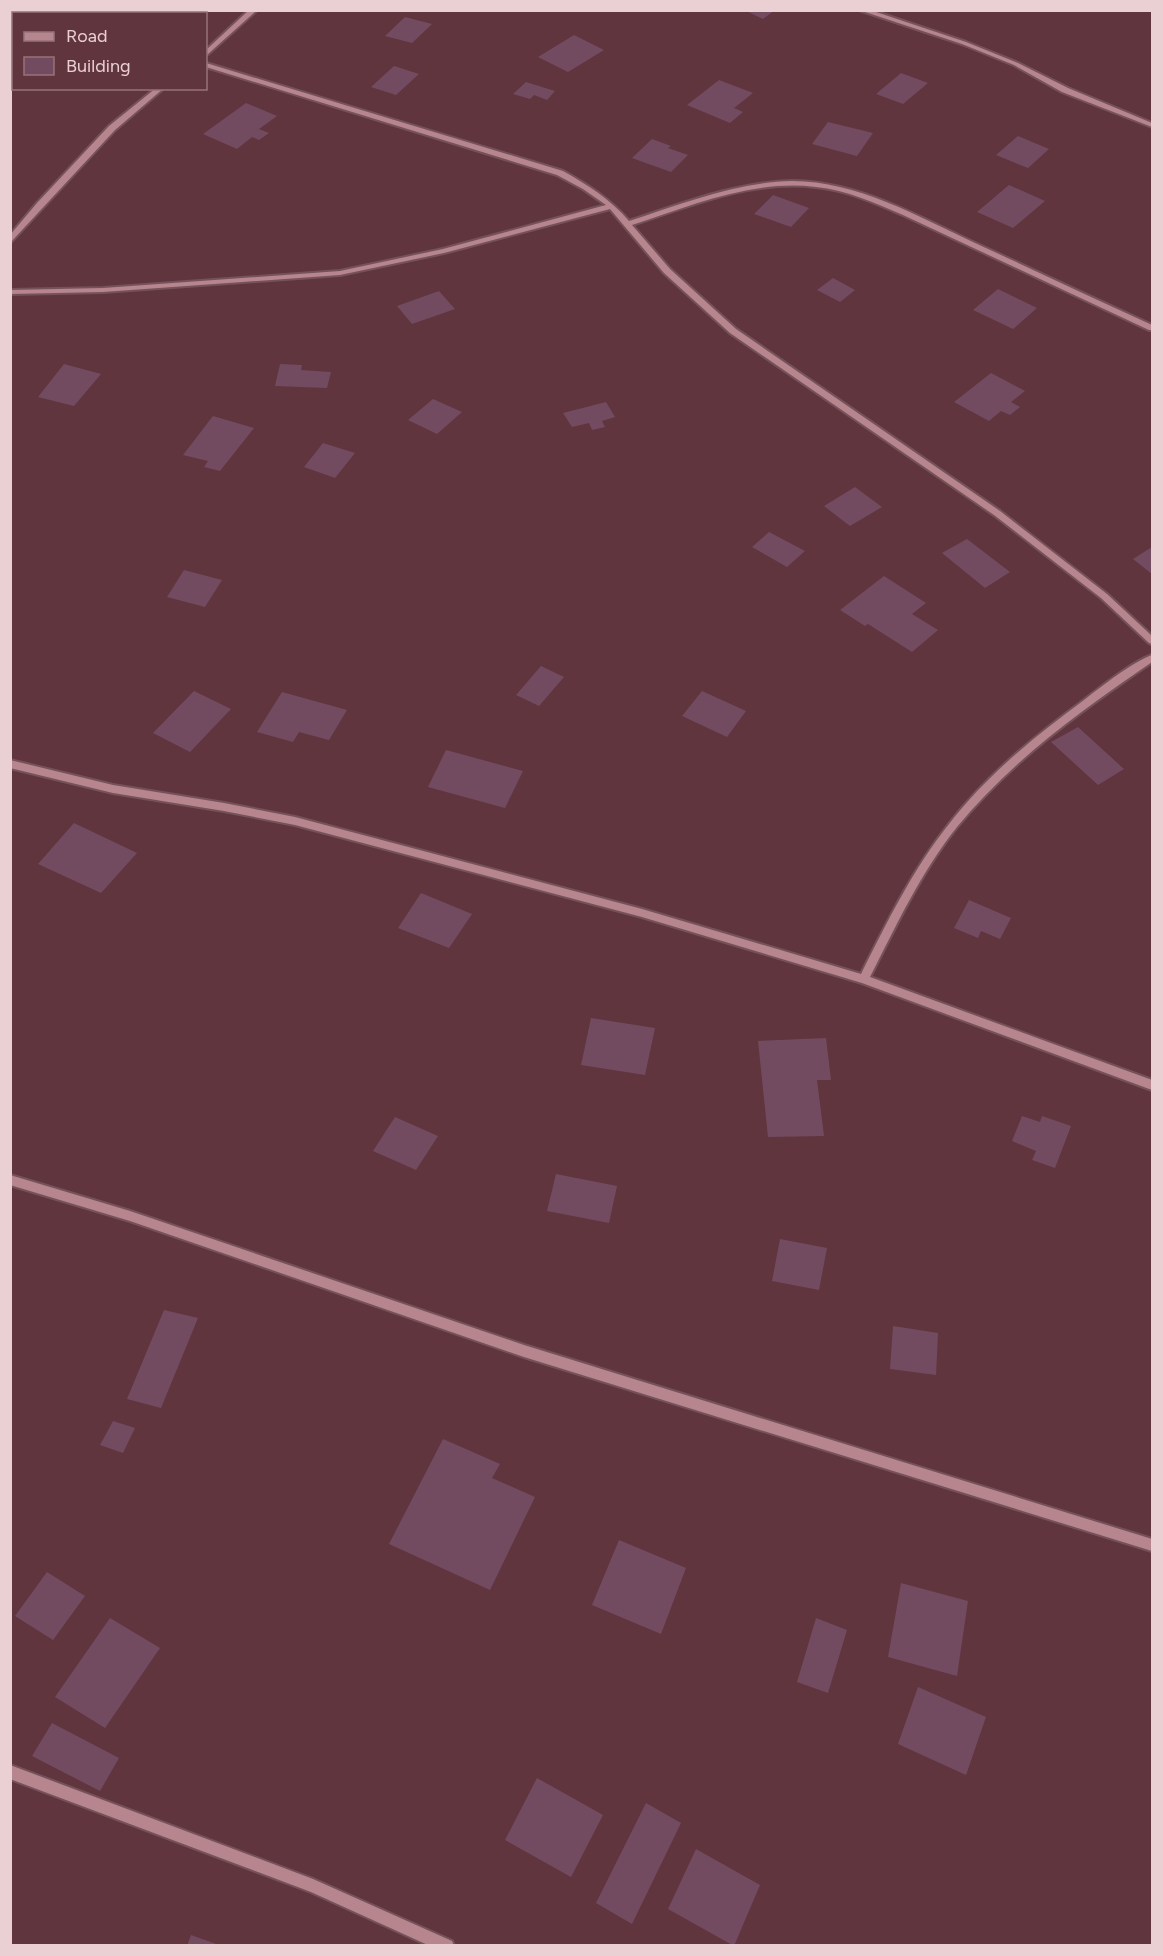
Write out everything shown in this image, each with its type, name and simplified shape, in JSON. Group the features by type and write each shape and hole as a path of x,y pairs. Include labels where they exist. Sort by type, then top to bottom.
{"street":[{"path":"207,52 254,10"},
{"path":"862,10 964,43 1016,64 1065,90 1152,125"},
{"path":"207,65 560,174 586,187 612,206 667,271 733,331 997,513 1104,596 1152,641"},
{"path":"10,241 40,205 112,128 159,90"},
{"path":"628,224 714,197 770,185 814,184 860,196 915,218 1152,327"},
{"path":"10,292 103,290 340,273 444,251 612,206"},
{"path":"864,979 894,919 953,825 998,777 1085,702 1152,658"},
{"path":"10,764 113,789 295,821 642,913 864,979 1152,1085"},
{"path":"10,1180 130,1216 524,1351 1152,1545"},
{"path":"10,1772 313,1886 447,1946"}],"building":[{"path":"744,10 775,10 763,19"},
{"path":"405,17 432,24 412,43 385,36"},
{"path":"574,35 604,50 568,72 538,57"},
{"path":"394,66 419,74 396,95 371,87"},
{"path":"901,73 928,83 903,104 876,94"},
{"path":"719,80 753,93 734,108 743,112 730,123 687,105"},
{"path":"526,82 555,91 547,100 534,95 530,99 513,94"},
{"path":"246,103 277,116 259,129 269,133 259,140 252,137 237,149 203,134"},
{"path":"828,122 873,133 857,156 812,144"},
{"path":"1018,136 1049,149 1028,168 996,155"},
{"path":"652,139 688,155 671,172 632,158"},
{"path":"1009,185 1045,201 1013,228 977,212"},
{"path":"773,195 809,208 791,227 754,214"},
{"path":"833,278 855,290 840,302 817,290"},
{"path":"998,289 1037,308 1013,329 973,310"},
{"path":"439,291 455,309 412,324 397,306"},
{"path":"64,364 101,374 74,406 38,397"},
{"path":"280,364 302,365 301,370 331,372 327,388 275,386"},
{"path":"991,373 1025,391 1011,402 1020,407 1010,415 1001,411 989,421 954,402"},
{"path":"433,399 462,412 437,434 408,420"},
{"path":"606,402 615,417 602,421 605,427 592,430 589,423 572,427 563,413"},
{"path":"213,416 254,428 220,471 204,467 208,461 183,455"},
{"path":"323,443 355,453 335,478 304,467"},
{"path":"855,487 882,507 850,526 824,506"},
{"path":"769,532 805,551 787,567 752,547"},
{"path":"967,539 1010,572 985,588 942,553"},
{"path":"1152,547 1152,574 1133,559"},
{"path":"184,570 222,580 205,607 167,597"},
{"path":"884,576 926,603 912,614 938,630 912,652 868,624 865,626 840,610"},
{"path":"541,666 564,677 539,706 516,695"},
{"path":"194,691 231,709 190,752 153,733"},
{"path":"702,691 746,711 727,737 682,716"},
{"path":"282,692 347,710 329,740 299,732 293,742 257,732"},
{"path":"1078,727 1124,769 1098,785 1051,742"},
{"path":"446,750 523,771 505,808 428,787"},
{"path":"74,823 137,853 101,893 38,864"},
{"path":"421,893 472,914 449,948 398,928"},
{"path":"969,900 1011,918 1000,939 981,931 978,938 954,928"},
{"path":"591,1018 655,1028 645,1075 581,1065"},
{"path":"826,1038 831,1080 817,1080 824,1136 768,1137 758,1041"},
{"path":"1022,1116 1040,1122 1042,1116 1071,1126 1055,1168 1032,1160 1036,1151 1012,1141"},
{"path":"395,1117 438,1136 416,1170 373,1151"},
{"path":"556,1174 617,1186 609,1223 547,1211"},
{"path":"780,1239 827,1248 819,1290 772,1281"},
{"path":"164,1310 198,1318 161,1408 127,1399"},
{"path":"893,1326 938,1333 936,1375 890,1369"},
{"path":"113,1421 135,1428 123,1453 100,1445"},
{"path":"443,1439 500,1464 492,1478 535,1497 490,1590 389,1544"},
{"path":"619,1540 686,1568 661,1634 592,1605"},
{"path":"47,1572 85,1596 53,1640 15,1616"},
{"path":"901,1583 968,1601 957,1676 888,1657"},
{"path":"110,1618 160,1648 105,1728 55,1697"},
{"path":"816,1618 847,1630 828,1693 797,1682"},
{"path":"918,1687 986,1717 966,1775 898,1744"},
{"path":"52,1723 119,1758 100,1791 32,1756"},
{"path":"537,1778 603,1815 571,1877 505,1840"},
{"path":"646,1803 681,1823 632,1924 596,1903"},
{"path":"696,1849 760,1885 734,1946 668,1909"},
{"path":"191,1935 219,1945 219,1946 187,1946"}]}
